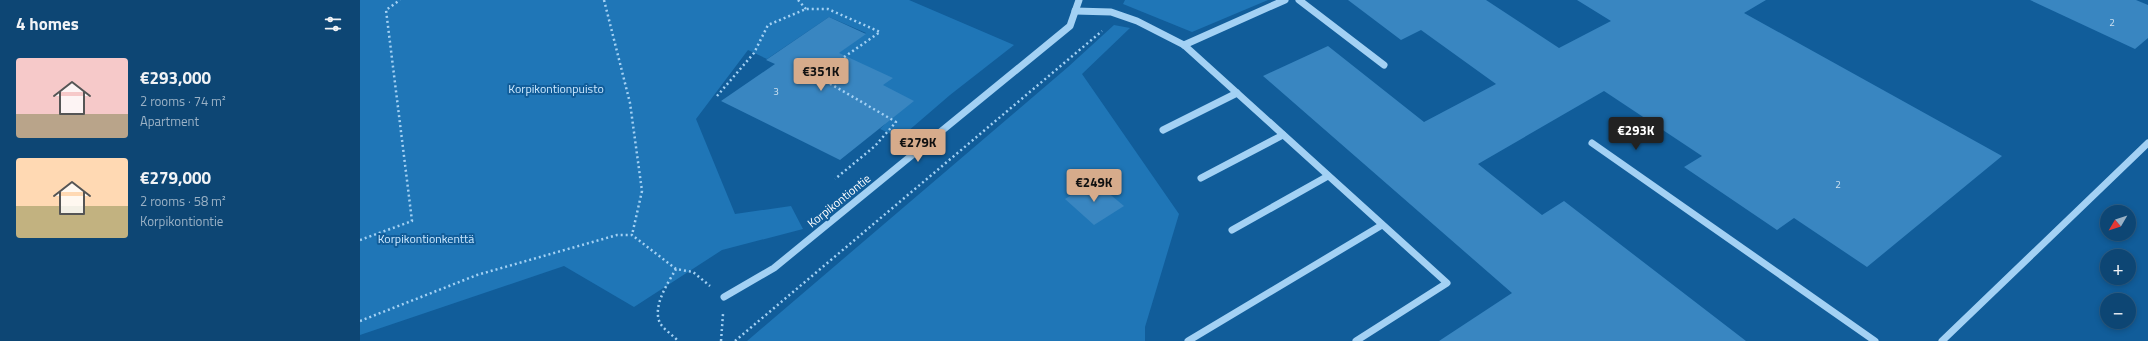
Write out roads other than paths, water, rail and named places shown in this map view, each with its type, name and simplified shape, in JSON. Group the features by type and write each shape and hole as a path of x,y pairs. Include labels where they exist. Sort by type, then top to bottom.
{"street":[{"name":"Korpikontiontie","path":"724,296 774,268 1070,26 1079,0"},
{"path":"1184,45 1285,0"},
{"path":"1300,0 1384,65"},
{"path":"1075,12 1111,12 1137,22 1184,45 1447,283 1356,341"},
{"path":"1163,130 1238,93"},
{"path":"1201,178 1283,135"},
{"path":"1942,341 2148,142"},
{"path":"1592,143 1875,341"},
{"path":"1232,230 1328,176"},
{"path":"1188,341 1382,225"}],"park label":[{"name":"Korpikontionpuisto","path":"556,89"},
{"name":"Korpikontionkenttä","path":"426,239"}]}
